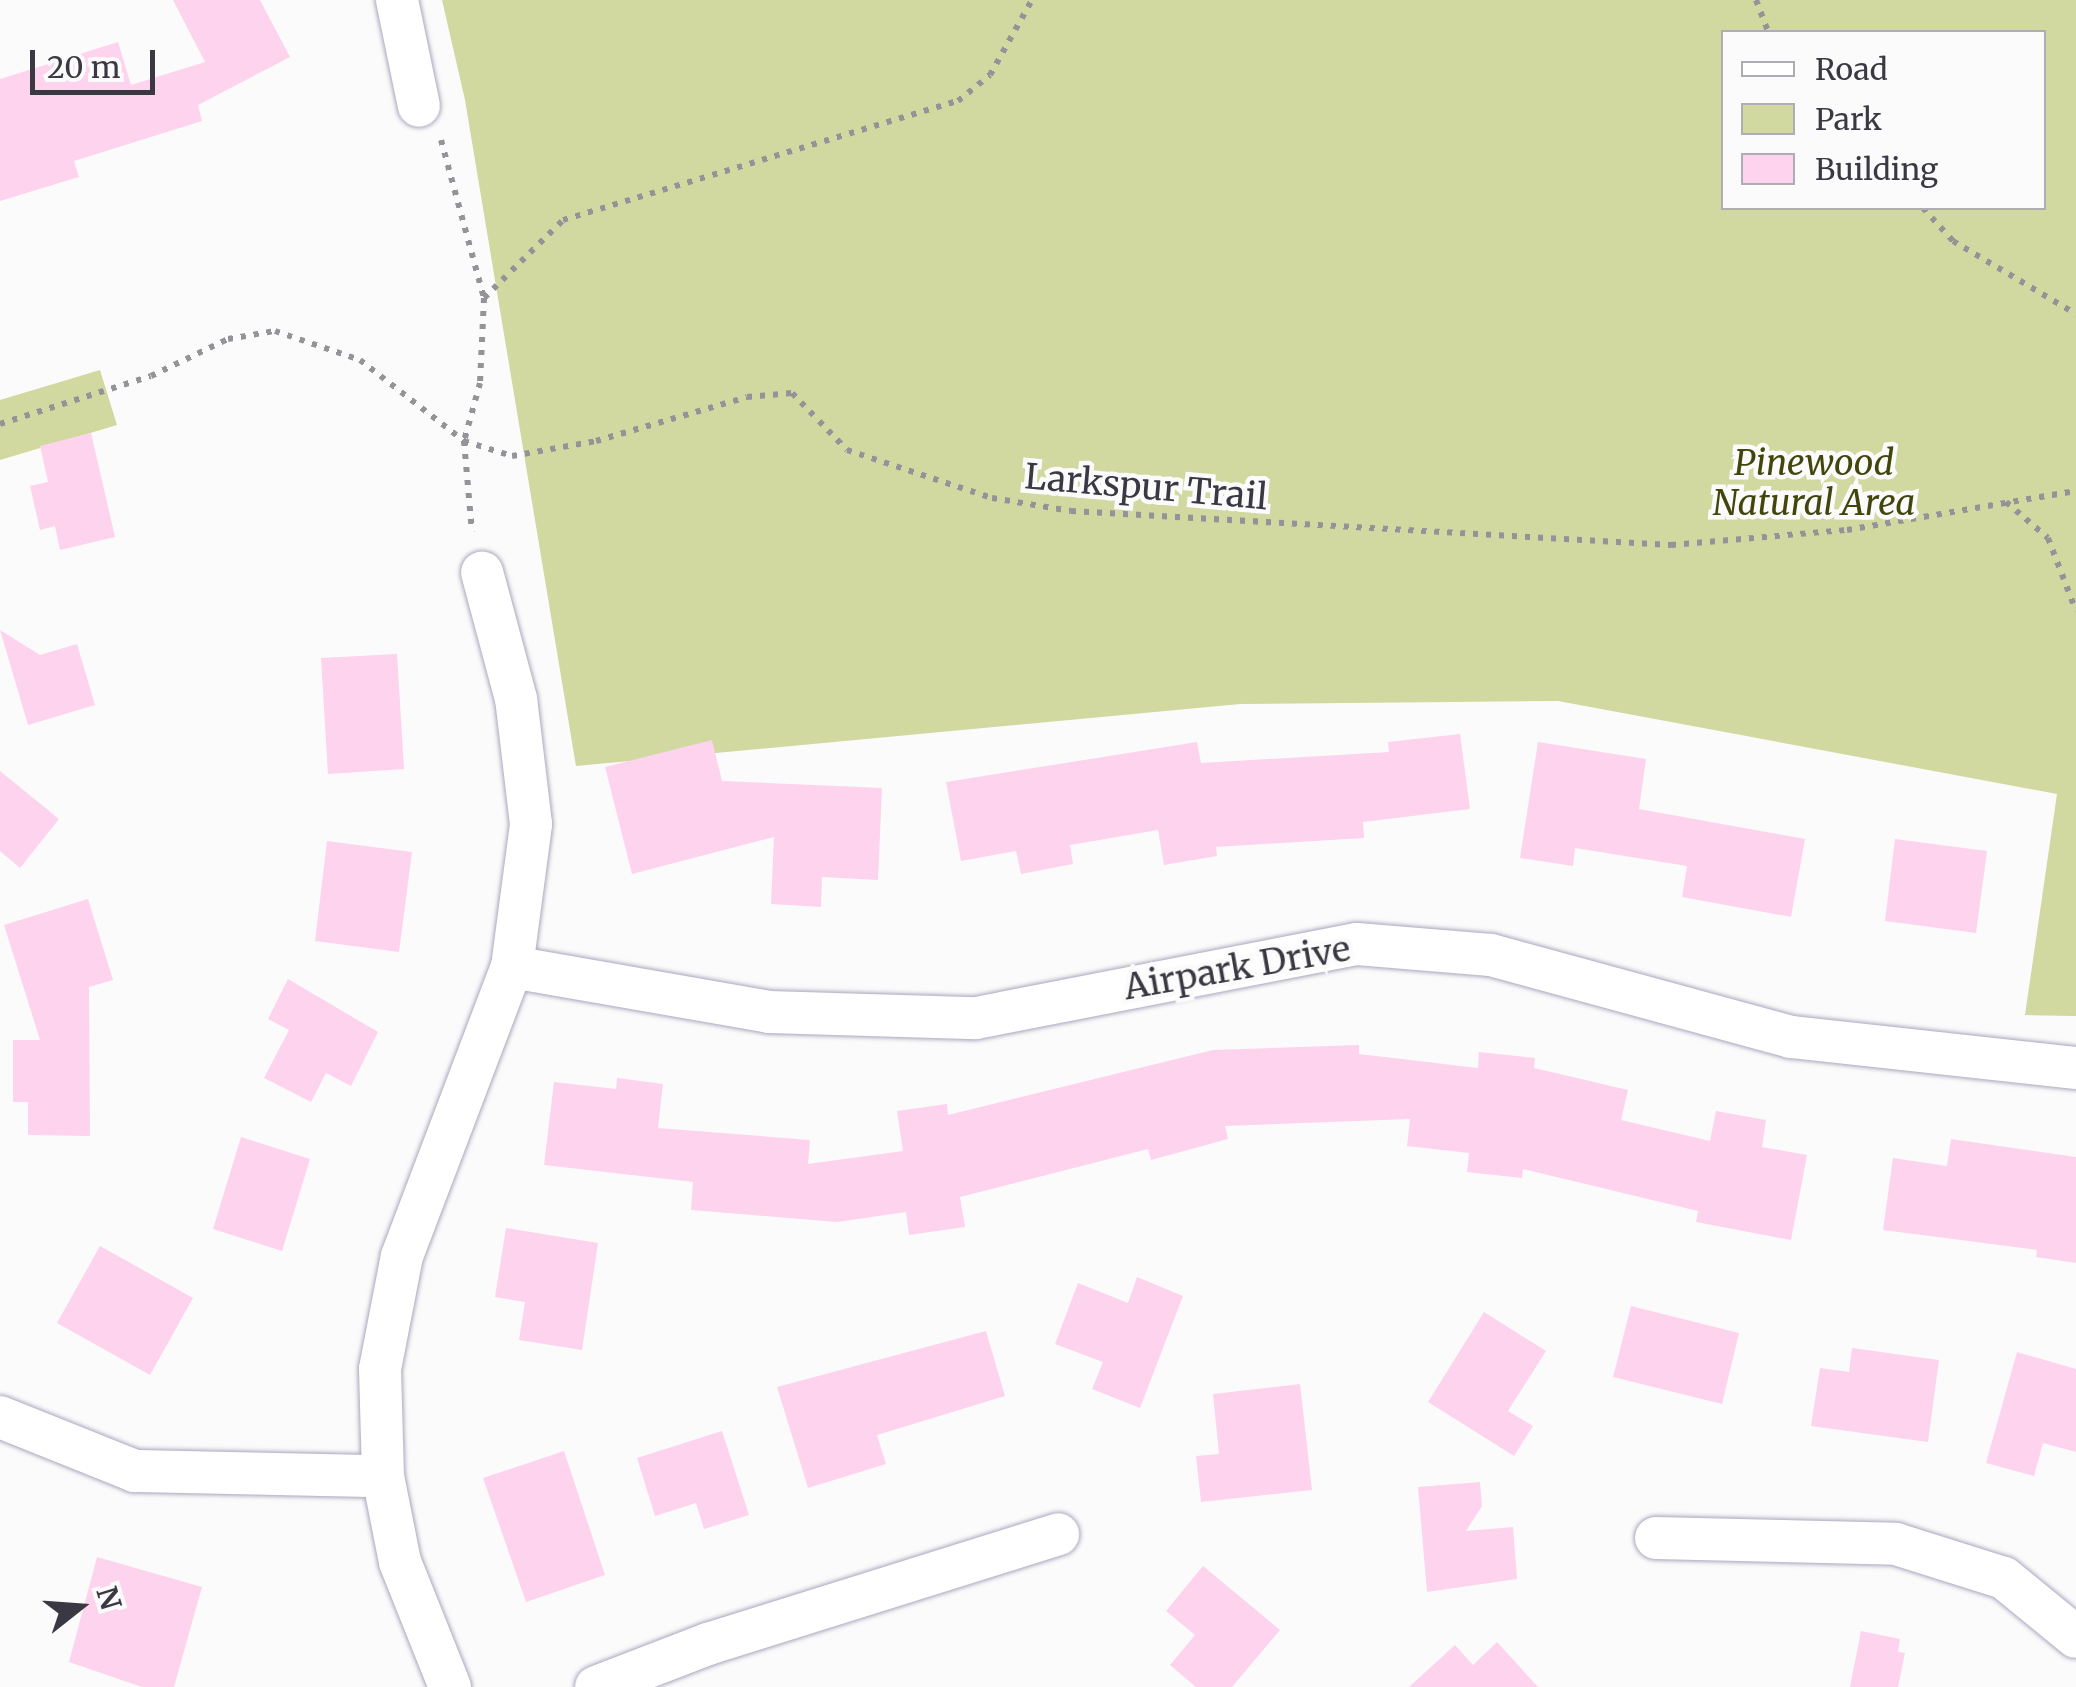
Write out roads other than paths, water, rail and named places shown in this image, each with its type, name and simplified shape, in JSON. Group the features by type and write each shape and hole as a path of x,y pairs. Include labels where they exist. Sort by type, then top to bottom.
{"street":[{"path":"397,0 419,106"},
{"path":"450,1687 400,1562 383,1476 380,1368 402,1256 512,967 531,824 516,700 482,572"},
{"name":"Airpark Drive","path":"512,967 769,1012 976,1018 1357,944 1492,955 1791,1038 2076,1068"},
{"path":"0,1417 136,1471 383,1476"},
{"path":"596,1687 708,1644 1058,1534"},
{"path":"1656,1538 1896,1544 2004,1578 2076,1637"}],"park label":[{"name":"Pinewood Natural Area","path":"1814,483"}]}
